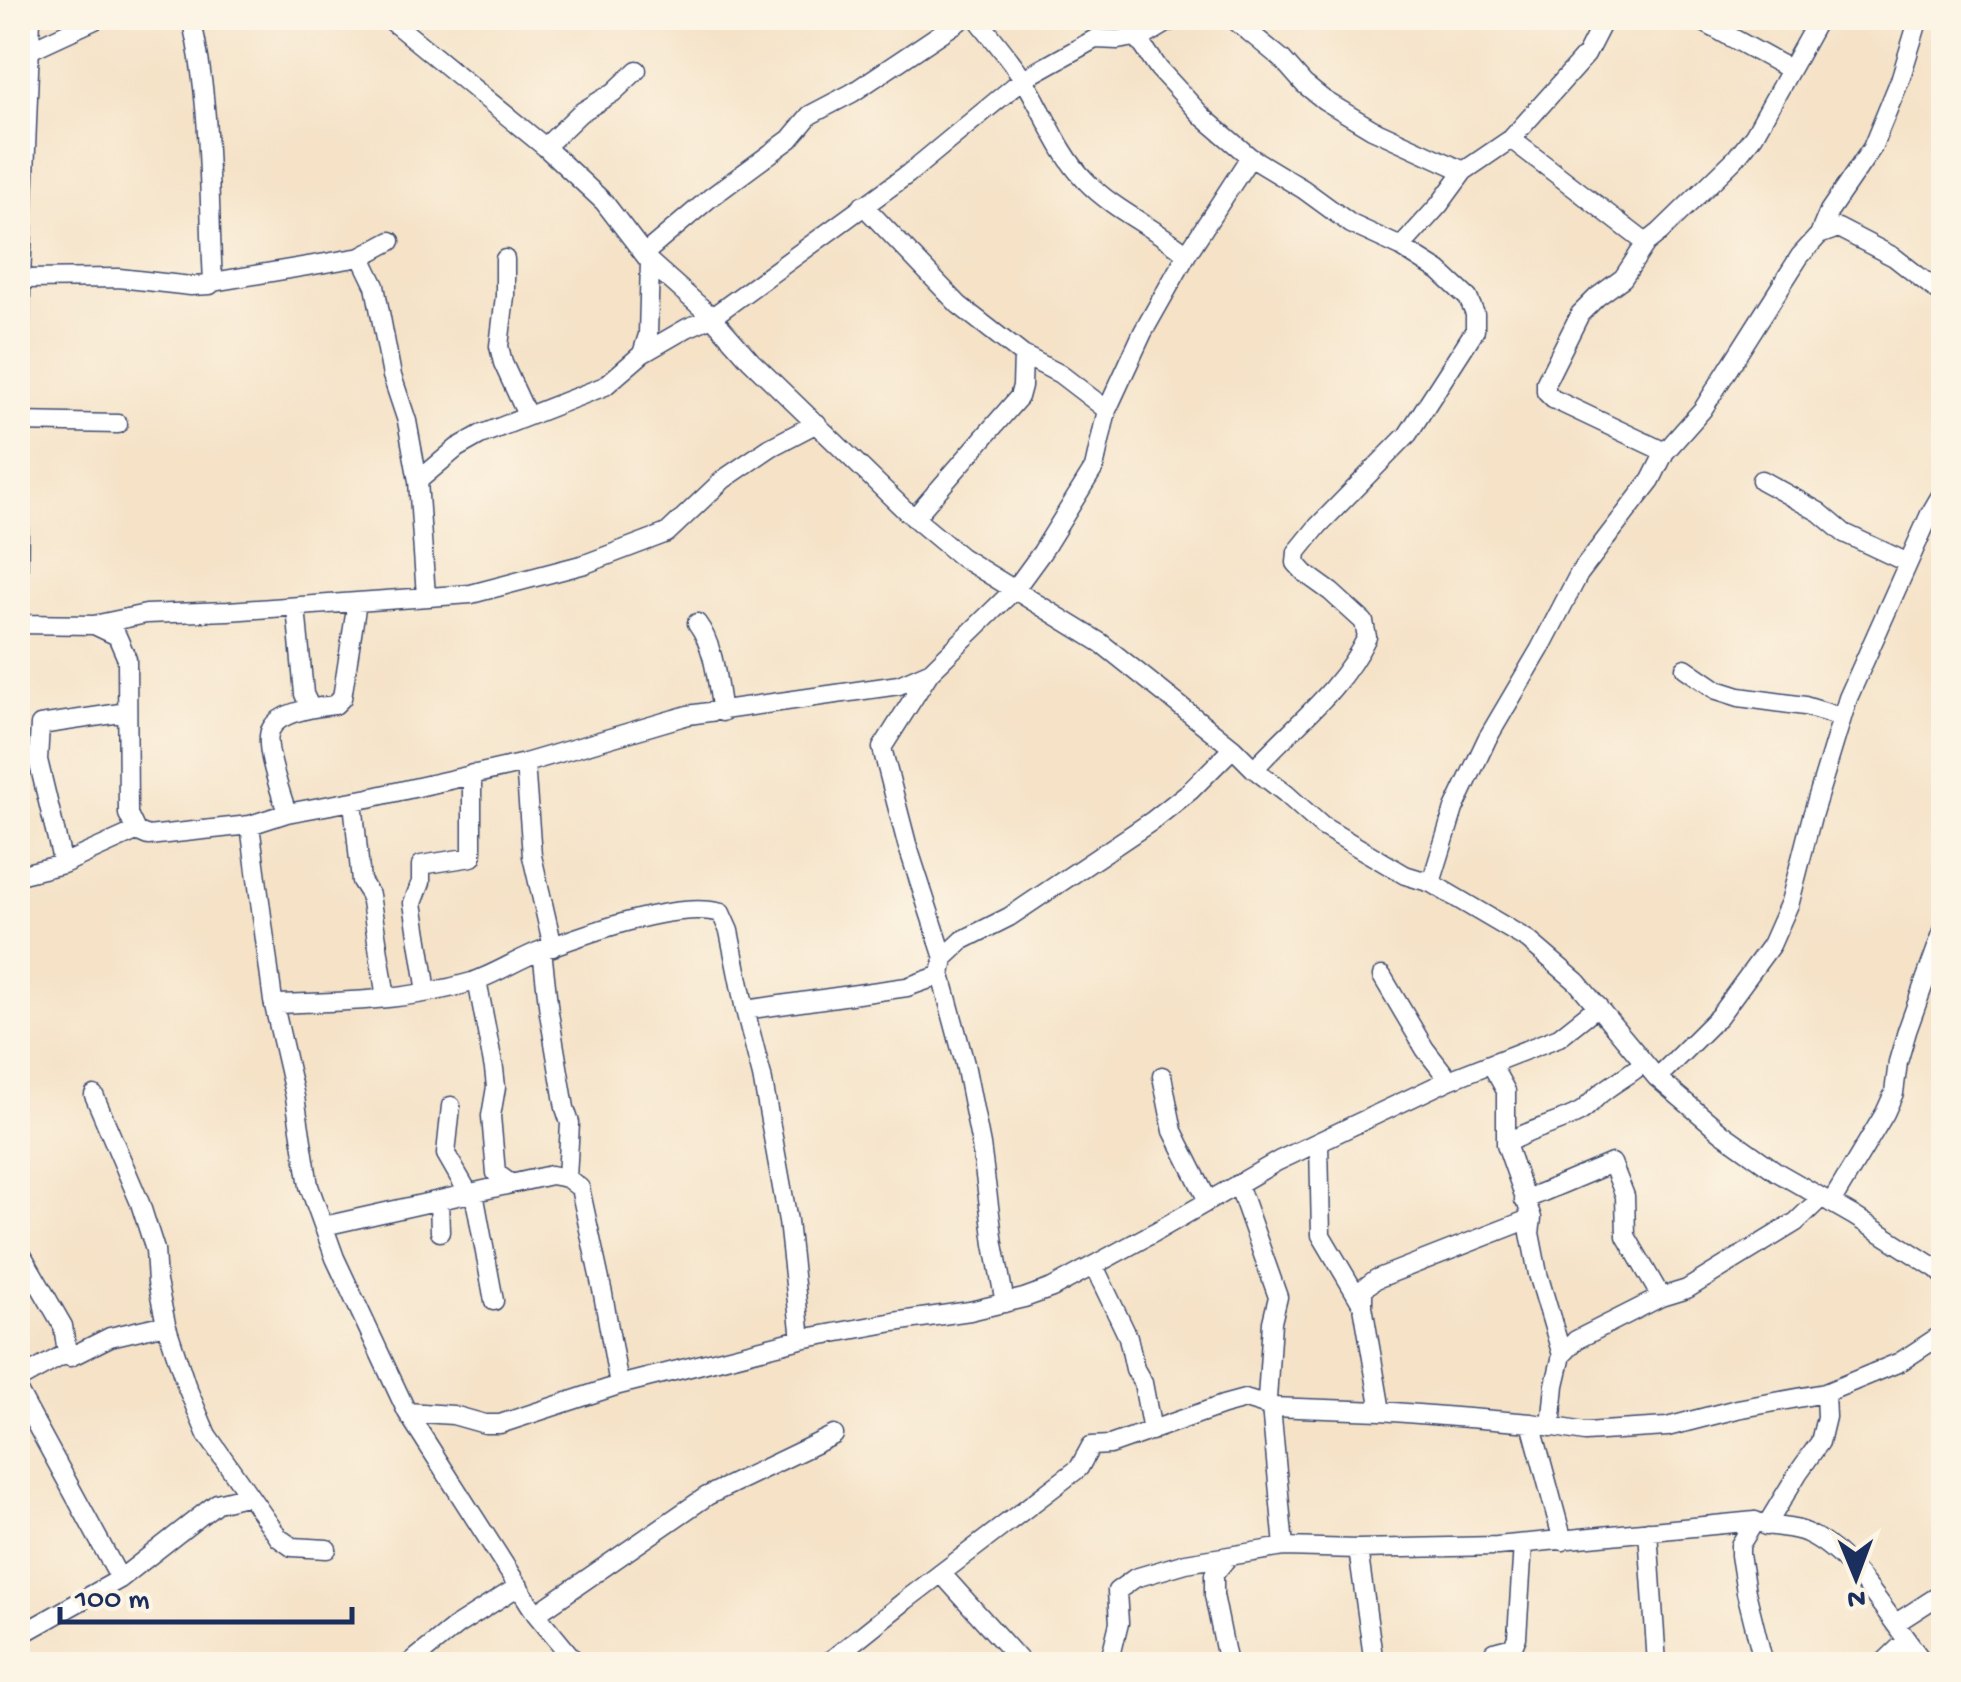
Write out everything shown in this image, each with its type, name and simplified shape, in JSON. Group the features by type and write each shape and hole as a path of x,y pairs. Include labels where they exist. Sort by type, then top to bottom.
{"street":[{"path":"31,18 25,48 20,254 18,624 94,625 146,614 471,594 585,564 667,533 724,479 771,447 818,424"},
{"path":"25,48 100,18"},
{"path":"191,18 201,59 209,145 213,282"},
{"path":"388,18 545,147 604,202 647,258 712,317 750,360 914,518 961,556 1101,643 1322,826 1528,940 1578,982 1657,1078 1722,1133 1776,1172 1944,1276"},
{"path":"642,354 648,335 647,258 710,198 790,139 810,115 852,94 964,18"},
{"path":"977,18 1023,79 1085,180 1187,254"},
{"path":"418,481 457,448 604,386 642,354 712,317 908,174 1023,79 1095,39 1146,35 1175,18"},
{"path":"1232,18 1324,100 1372,129 1464,171"},
{"path":"1400,247 1464,171 1510,139 1586,55 1605,18"},
{"path":"1696,18 1790,68"},
{"path":"1665,452 1553,398 1546,392 1546,382 1580,314 1623,278 1646,242 1735,159 1754,136 1819,18"},
{"path":"1431,883 1454,809 1487,739 1579,574 1651,480 1665,452 1702,408 1800,256 1819,235 1829,211 1872,148 1920,18"},
{"path":"1137,37 1159,69 1202,117 1250,156 1351,224 1439,271 1468,298 1475,314 1474,330 1408,434 1297,552 1296,563 1364,622 1367,637 1356,660 1324,700 1254,770"},
{"path":"545,147 580,113 614,92 637,70"},
{"path":"1510,139 1646,242"},
{"path":"1005,1303 972,1097 943,966 882,748 931,671 1015,588 1042,552 1094,468 1107,410 1144,332 1187,254 1250,156"},
{"path":"863,204 958,305 1107,410"},
{"path":"1819,235 1838,228 1894,257 1944,296"},
{"path":"21,279 119,278 210,286 213,282 361,257 392,240"},
{"path":"361,257 375,286 418,481 426,596"},
{"path":"505,259 499,346 528,415"},
{"path":"914,518 1019,397 1023,354"},
{"path":"19,422 118,424"},
{"path":"1760,480 1819,512 1844,533 1908,562"},
{"path":"1657,1078 1719,1016 1770,945 1790,902 1841,717 1908,562 1944,490"},
{"path":"287,813 268,742 271,728 310,707 336,705 342,698 358,602"},
{"path":"296,606 304,694 310,707"},
{"path":"698,624 705,633 722,712"},
{"path":"94,625 117,636 127,659 128,814 136,831 148,836 250,825 287,813 526,764 688,715 899,685 931,671"},
{"path":"1684,668 1717,690 1739,697 1805,706 1841,717"},
{"path":"63,864 38,760 40,725 126,712"},
{"path":"746,1010 906,987 943,966 963,940 1008,918 1152,820 1190,792 1232,748"},
{"path":"526,764 532,856 548,948 549,1013 570,1123 567,1178"},
{"path":"427,992 414,903 421,882 421,865 472,857 472,774"},
{"path":"353,800 361,881 370,895 386,998"},
{"path":"250,825 274,1004 295,1097 309,1186 335,1258 407,1412 536,1614 577,1664"},
{"path":"18,875 63,864 136,831"},
{"path":"274,1004 427,992 477,980 548,948 649,915 709,910 720,914 729,931 762,1076 788,1220 801,1338"},
{"path":"1562,1355 1576,1340 1687,1288 1826,1200 1886,1113 1894,1093 1906,1030 1944,928"},
{"path":"1382,976 1425,1049 1449,1080"},
{"path":"477,980 496,1087 491,1116 496,1173 510,1184"},
{"path":"407,1412 500,1424 620,1385 801,1338 970,1312 1052,1288 1278,1161 1449,1080 1559,1037 1598,1006"},
{"path":"1506,1144 1584,1110 1643,1062"},
{"path":"1491,1064 1506,1092 1506,1144 1532,1218 1530,1233 1538,1274 1562,1355 1551,1426"},
{"path":"1162,1076 1173,1131 1208,1201"},
{"path":"94,1095 140,1203 155,1250 166,1324 207,1435 279,1538 292,1547 327,1549"},
{"path":"452,1106 446,1154 472,1193 494,1301"},
{"path":"1319,1142 1321,1234 1363,1306"},
{"path":"1524,1200 1612,1163 1625,1196 1626,1236 1661,1298"},
{"path":"324,1226 551,1175 567,1178 580,1188 620,1385"},
{"path":"1238,1184 1278,1297 1272,1322 1267,1399 1272,1406 1284,1547"},
{"path":"438,1200 440,1232"},
{"path":"1380,1410 1362,1290 1376,1279 1532,1218"},
{"path":"18,1248 62,1326 70,1358 110,1337 166,1324"},
{"path":"1094,1266 1144,1383 1152,1431"},
{"path":"826,1664 1079,1468 1090,1446 1110,1445 1223,1404 1245,1399 1272,1406 1380,1410 1531,1423 1585,1432 1667,1427 1826,1393 1900,1362 1944,1333"},
{"path":"18,1380 67,1353"},
{"path":"18,1390 120,1579"},
{"path":"1764,1664 1746,1592 1740,1545 1820,1442 1826,1393"},
{"path":"1531,1423 1563,1541"},
{"path":"536,1614 706,1496 834,1434"},
{"path":"18,1636 120,1579 218,1504 249,1496"},
{"path":"1109,1664 1119,1623 1117,1592 1134,1578 1186,1563 1284,1547 1524,1544 1760,1524 1805,1531 1839,1554 1925,1664"},
{"path":"1648,1531 1657,1664"},
{"path":"1492,1664 1494,1652 1513,1646 1517,1637 1524,1544"},
{"path":"1358,1549 1374,1664"},
{"path":"1228,1664 1214,1595 1214,1574 1229,1556"},
{"path":"941,1573 1023,1664"},
{"path":"408,1664 456,1626 519,1586"},
{"path":"1896,1623 1944,1592"},
{"path":"1882,1664 1906,1641"}]}
